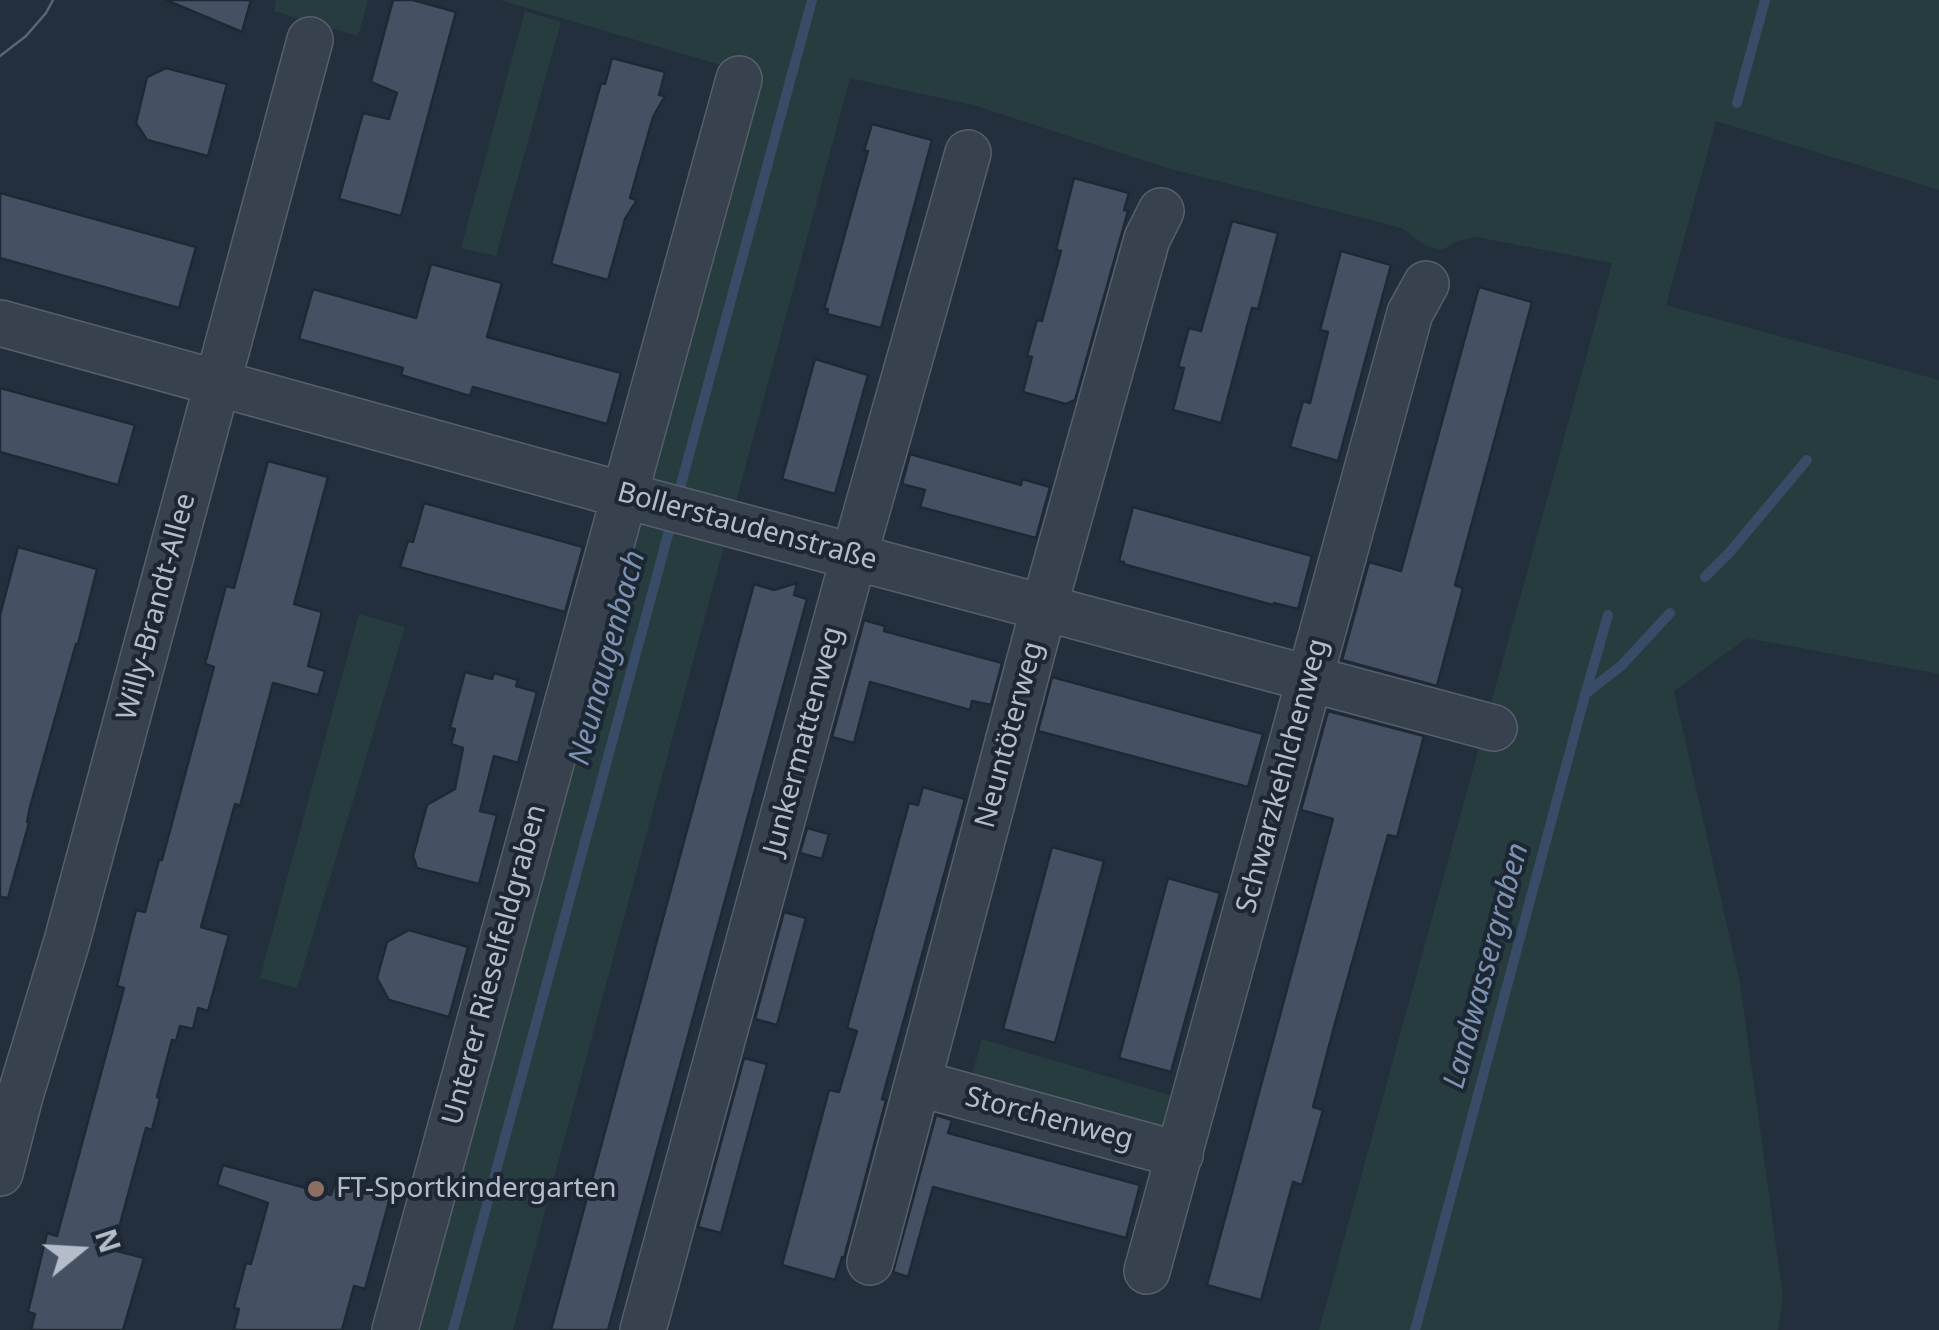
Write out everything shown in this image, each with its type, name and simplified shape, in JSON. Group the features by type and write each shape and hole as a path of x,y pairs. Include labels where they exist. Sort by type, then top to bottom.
{"street":[{"name":"Willy-Brandt-Allee","path":"0,1173 10,1093 67,941 310,40"},
{"name":"Unterer Rieselfeldgraben","path":"394,1330 659,504 738,79"},
{"name":"Junkermattenweg","path":"643,1330 968,153"},
{"name":"Neuntöterweg","path":"870,1262 1044,607 1148,239 1161,212"},
{"name":"Schwarzkehlchenweg","path":"1147,1270 1410,313 1426,284"},
{"name":"Bollerstaudenstraße","path":"0,322 1494,728"},
{"name":"Storchenweg","path":"918,1083 1180,1155"}],"green space":[{"path":"276,0 368,0 358,36 274,11"},
{"path":"500,0 1939,0 1939,190 1716,121 1666,305 1939,380 1939,674 1747,638 1674,691 1740,983 1783,1297 1778,1330 1319,1330 1612,263 1476,237 1442,250 1426,246 1402,228 1167,168 973,105 850,78 513,1330 413,1330 734,69"},
{"path":"525,11 561,22 496,256 461,248"},
{"path":"359,614 405,627 297,988 260,978"},
{"path":"982,1039 1176,1097 1170,1121 1162,1127 971,1077"}],"building":[{"path":"166,0 251,0 242,32"},
{"path":"393,0 413,0 456,12 401,216 339,199 363,113 389,119 397,93 371,82"},
{"path":"612,58 665,72 659,95 665,96 653,117 630,198 637,200 625,219 608,280 551,264 601,83 605,84"},
{"path":"166,68 227,84 208,156 147,140 136,123 147,77"},
{"path":"872,124 932,140 881,328 827,314 828,309 824,309"},
{"path":"1074,178 1129,193 1124,210 1128,211 1075,400 1066,404 1023,392 1032,357 1027,356 1037,320 1042,321 1061,251 1056,250"},
{"path":"0,193 196,247 179,308 0,258"},
{"path":"1232,221 1278,233 1258,309 1252,308 1221,423 1173,410 1184,368 1178,367 1189,328 1201,331"},
{"path":"1341,251 1391,265 1338,461 1290,447 1303,401 1310,403 1328,332 1320,330"},
{"path":"431,264 502,283 487,337 621,373 607,424 473,387 470,396 401,375 403,368 299,339 313,289 416,318"},
{"path":"1479,287 1532,302 1455,585 1463,588 1437,686 1342,660 1369,562 1401,571"},
{"path":"815,359 868,375 835,494 782,479"},
{"path":"0,388 135,425 118,485 0,452"},
{"path":"910,454 1021,485 1022,479 1050,487 1036,538 920,507 925,490 902,484"},
{"path":"268,461 328,477 294,604 322,612 308,666 325,671 318,695 273,683 240,806 235,804 201,927 229,935 208,1011 198,1008 193,1029 180,1026 176,1041 172,1040 152,1130 146,1128 113,1250 144,1258 123,1330 31,1330 35,1314 28,1312 47,1233 57,1236 124,988 117,986 136,910 145,912 162,860 214,667 205,664 226,586 234,588"},
{"path":"424,503 583,547 565,612 400,567 408,541 413,542"},
{"path":"1133,507 1312,556 1298,609 1123,564 1119,561"},
{"path":"18,547 97,569 8,898 0,897 0,615"},
{"path":"797,583 794,595 807,599 608,1330 551,1330 754,584 774,590"},
{"path":"864,620 885,626 884,631 1002,663 991,705 972,701 970,710 870,682 854,743 832,737"},
{"path":"465,672 492,679 494,673 518,680 516,686 537,692 518,763 494,756 480,811 497,815 479,884 417,868 413,856 427,805 455,789 463,748 451,744 455,729 450,728"},
{"path":"1052,677 1263,734 1248,787 1038,731"},
{"path":"1328,711 1424,736 1397,837 1388,835 1334,1027 1313,1107 1323,1110 1302,1185 1293,1182 1261,1300 1207,1285 1333,819 1301,810"},
{"path":"923,787 965,799 835,1280 782,1265 829,1090 839,1092 857,1031 847,1028 909,803 918,805"},
{"path":"807,828 829,834 822,859 800,853"},
{"path":"1052,847 1104,861 1055,1043 1003,1029"},
{"path":"1168,878 1220,893 1171,1072 1119,1058"},
{"path":"784,912 806,918 777,1025 755,1019"},
{"path":"409,930 468,947 449,1017 389,1000 377,978 387,942"},
{"path":"744,1058 767,1064 721,1233 698,1227"},
{"path":"936,1115 952,1120 948,1133 1140,1185 1126,1238 933,1187 908,1277 893,1272"},
{"path":"223,1165 331,1195 335,1182 390,1198 365,1289 354,1286 342,1330 234,1330 239,1309 234,1308 246,1263 251,1264 268,1203 217,1185"}],"waterway":[{"name":"Neunaugenbach","path":"677,499 812,0"},
{"name":"Landwassergraben","path":"1737,103 1765,0"},
{"path":"1705,577 1807,460"},
{"name":"Neunaugenbach","path":"453,1330 672,520"},
{"path":"1585,694 1622,665 1670,613"},
{"name":"Landwassergraben","path":"1415,1330 1608,615"}],"tram line":[{"path":"0,56 26,36 53,0"}],"place":[{"name":"FT-Sportkindergarten","path":"316,1189"}]}
